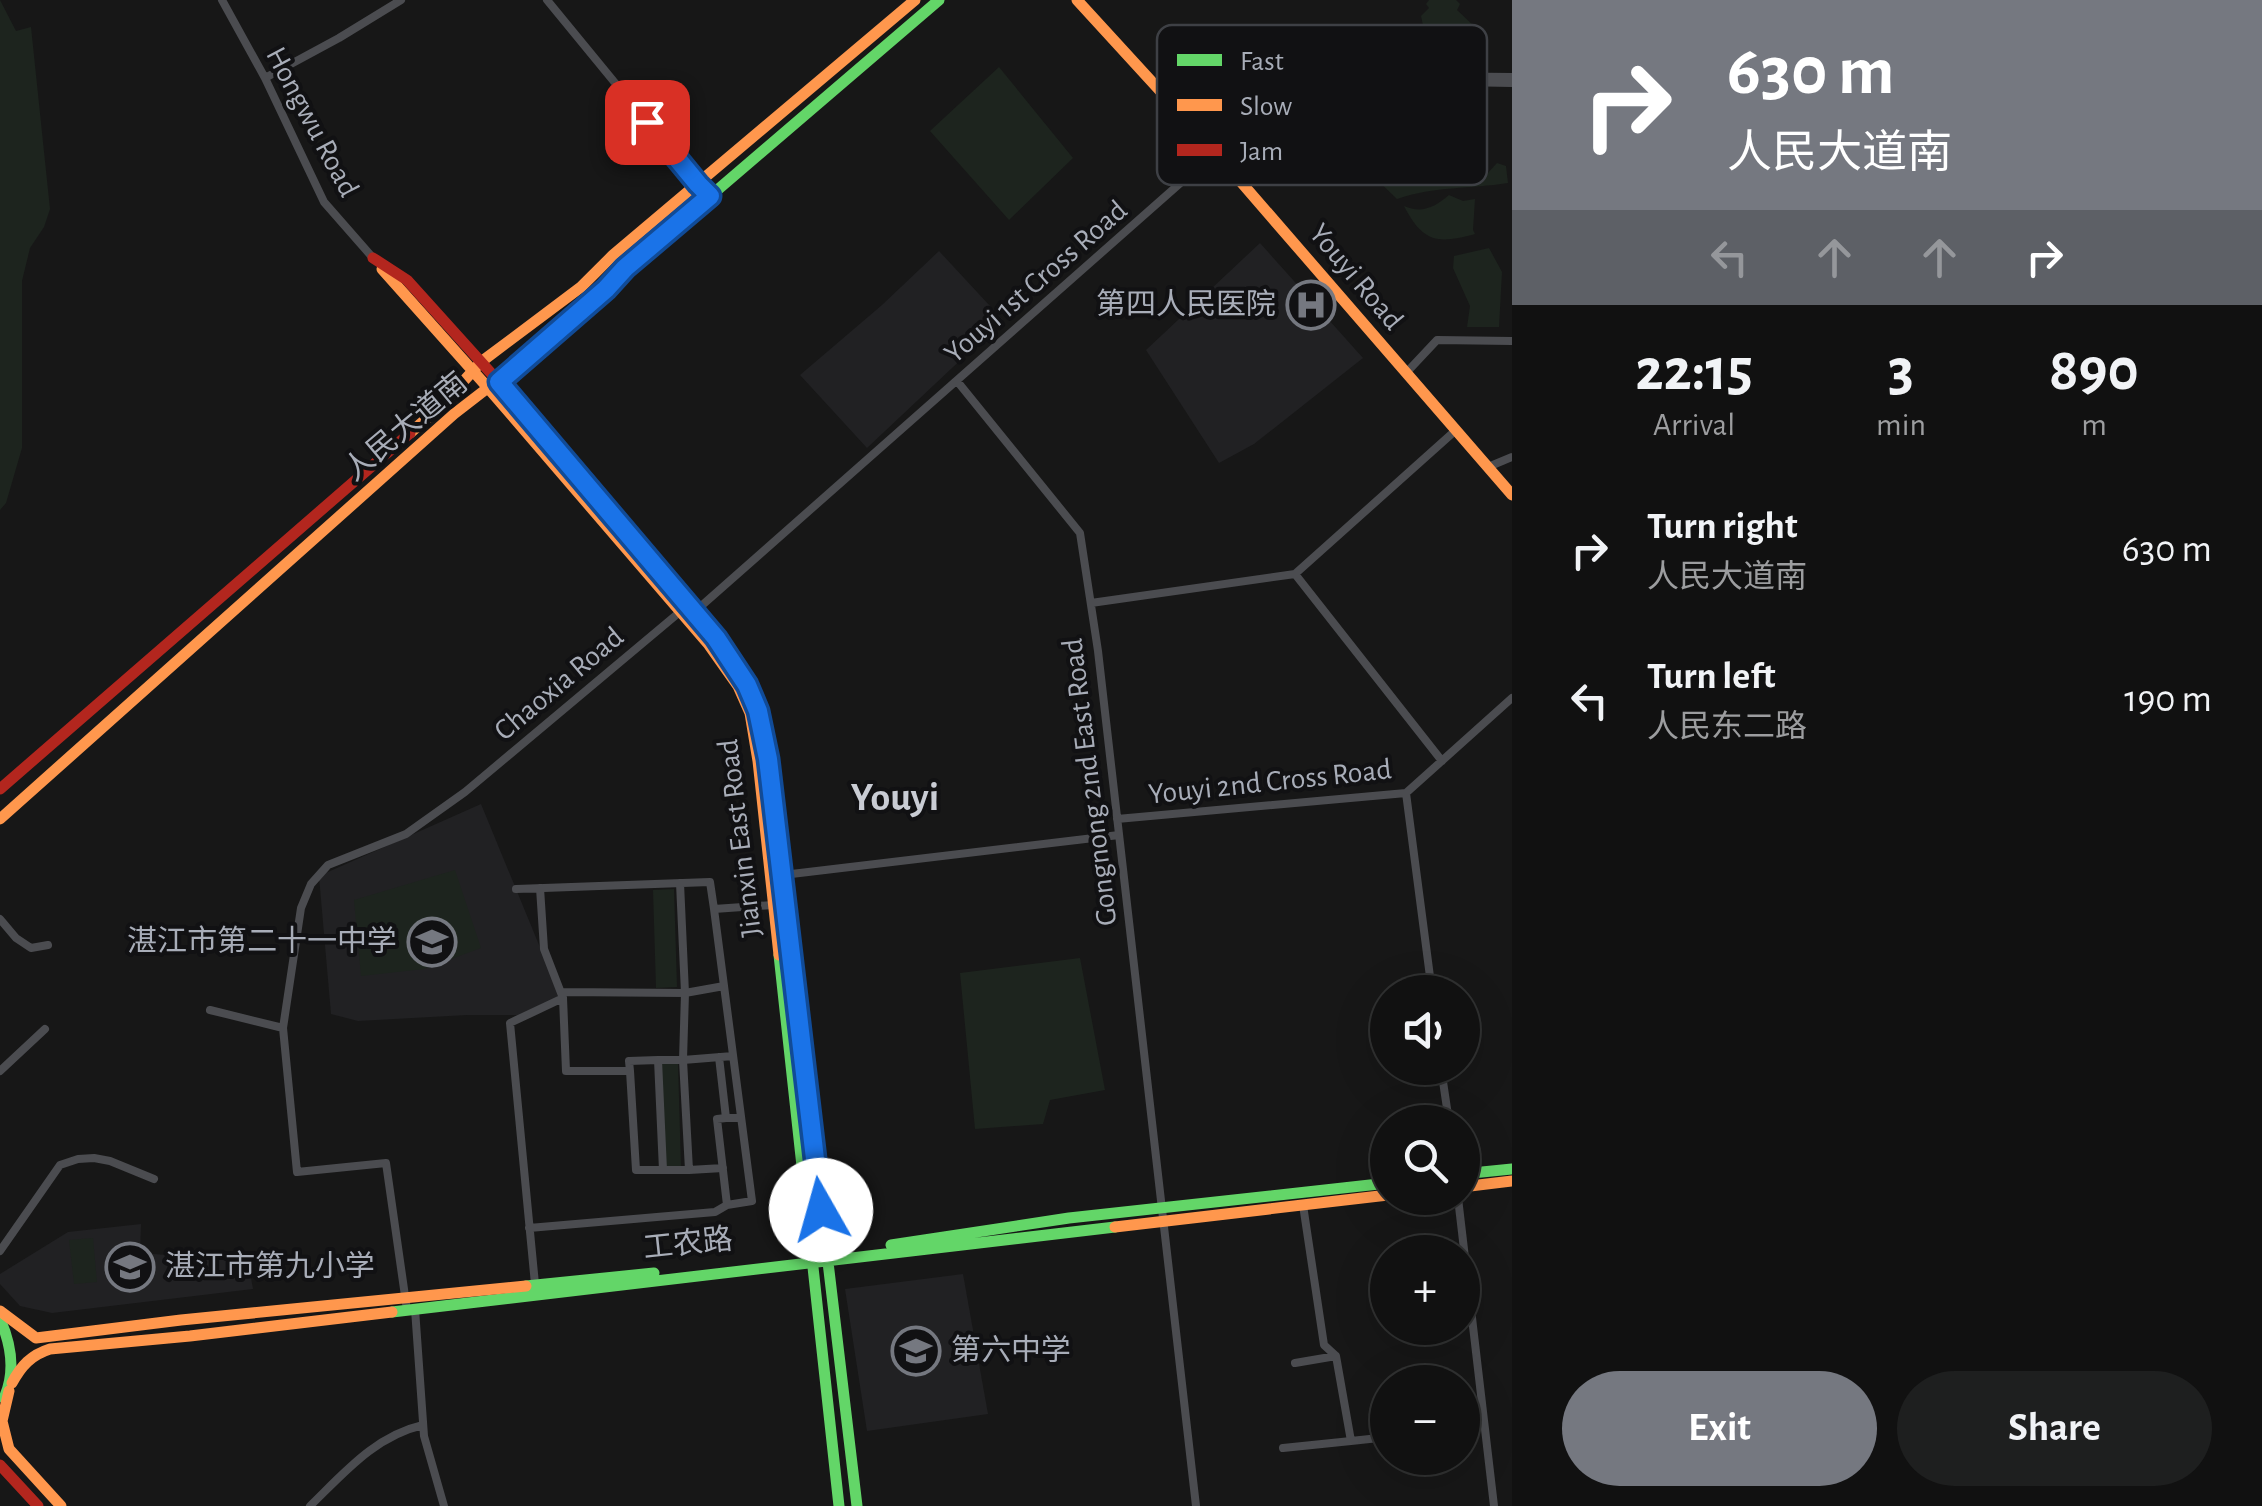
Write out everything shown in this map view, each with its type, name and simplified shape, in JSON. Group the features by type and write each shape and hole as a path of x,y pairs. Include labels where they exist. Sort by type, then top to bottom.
{"street":[{"name":"Hongwu Road","path":"222,0 265,78 324,202 373,258"},
{"path":"265,78 402,0"},
{"path":"547,0 710,196"},
{"name":"人民大道南","path":"0,788 440,407 476,367 582,287 612,255 915,0"},
{"name":"人民大道南","path":"0,819 454,414 494,385 939,0"},
{"name":"Youyi Road","path":"1080,0 1157,85"},
{"name":"Youyi 1st Cross Road","path":"1487,79 1512,80"},
{"name":"Youyi 1st Cross Road","path":"1487,80 1512,80"},
{"name":"Youyi 1st Cross Road","path":"688,614 1184,185"},
{"name":"Youyi Road","path":"1244,185 1512,495"},
{"name":"Jianxin East Road","path":"373,258 408,280 476,367 688,614 738,686 750,712 820,1255"},
{"path":"1405,374 1437,340 1512,341"},
{"name":"Gongnong 2nd East Road","path":"957,382 1080,533 1196,1506"},
{"path":"1090,603 1295,574 1456,430"},
{"path":"1488,467 1512,457"},
{"path":"1295,574 1442,760"},
{"name":"Jianxin East Road","path":"688,614 716,638 747,685 758,711 768,759 820,1255"},
{"name":"Chaoxia Road","path":"409,1305 386,1163 297,1172 282,1028 301,908 311,884 328,865 406,834 466,792 688,614"},
{"name":"Youyi 2nd Cross Road","path":"1117,819 1406,793 1512,698"},
{"path":"1406,793 1430,975"},
{"path":"783,875 1119,835"},
{"path":"516,889 710,882 752,1201 715,1212 530,1228"},
{"path":"680,883 688,1170"},
{"path":"540,888 544,949 562,995 566,1071 630,1071"},
{"path":"714,909 774,905"},
{"path":"0,918 16,938 31,948 48,945"},
{"path":"535,1284 510,1023 562,995 685,992 724,986"},
{"path":"210,1010 282,1028"},
{"path":"0,1071 45,1030"},
{"path":"723,1168 636,1170 629,1061 733,1056"},
{"path":"718,1057 726,1118"},
{"path":"658,1060 662,1170"},
{"path":"727,1206 718,1120 741,1118"},
{"path":"0,1251 60,1165 94,1158 154,1179"},
{"path":"1480,1172 1512,1169"},
{"path":"1480,1185 1512,1181"},
{"name":"工农路","path":"9,1391 21,1364 38,1352 1370,1185"},
{"path":"1162,1214 1370,1197"},
{"path":"1303,1205 1324,1346 1336,1356 1351,1441"},
{"path":"1460,1215 1494,1506"},
{"path":"820,1255 840,1506"},
{"path":"820,1255 857,1506"},
{"name":"工农路","path":"0,1315 36,1338 181,1320 409,1305 535,1284 820,1255"},
{"path":"409,1305 424,1436 444,1506"},
{"path":"0,1315 11,1355 2,1421 9,1449 61,1506"},
{"path":"1294,1362 1336,1356"},
{"path":"0,1404 9,1391"},
{"path":"310,1506 371,1448 403,1430 423,1425"},
{"path":"1283,1448 1370,1439"},
{"path":"0,1465 38,1506"}],"shaded area":[{"path":"0,0 16,31 31,27 50,209 30,248 22,281 22,448 6,503 0,510"},
{"path":"1429,0 1456,0 1460,4 1457,10 1473,25 1423,25 1421,16 1429,8"},
{"path":"999,67 1073,158 1009,220 930,131"},
{"path":"1497,163 1506,166 1508,183 1397,199 1382,185 1487,185 1487,174"},
{"path":"1449,195 1463,201 1475,199 1475,234 1433,238 1418,227 1404,206 1428,208"},
{"path":"1260,243 1363,358 1254,444 1219,463 1146,350"},
{"path":"1489,248 1502,272 1499,327 1467,327 1470,306 1453,268 1454,256"},
{"path":"939,251 1003,320 867,448 800,375"},
{"name":"湛江市第二十一中学","path":"481,804 560,996 518,1015 358,1021 331,1014 319,876"},
{"path":"455,870 481,948 424,969 361,976 354,900"},
{"path":"674,889 677,987 656,988 653,890"},
{"path":"1080,958 1105,1090 1050,1100 1043,1124 975,1129 960,973"},
{"path":"678,1063 681,1168 664,1168 661,1064"},
{"name":"湛江市第九小学","path":"141,1224 140,1253 248,1261 253,1289 52,1313 20,1306 0,1284 0,1274 68,1232"},
{"path":"93,1238 97,1282 74,1284 69,1240"},
{"name":"第六中学","path":"963,1274 988,1414 867,1431 845,1289"}],"traffic: fast":[{"path":"617,276 939,0"},
{"path":"779,955 839,1506"},
{"path":"1480,1172 1512,1169"},
{"path":"891,1245 1069,1218 1370,1185"},
{"path":"392,1312 1115,1227"},
{"path":"825,1237 857,1506"},
{"path":"526,1286 654,1273"},
{"path":"0,1319 11,1358 4,1398"}],"traffic: slow":[{"path":"410,433 481,362 581,287 613,255 915,0"},
{"path":"1077,0 1157,87"},
{"path":"1244,185 1512,495"},
{"path":"382,269 709,645 738,686 750,713 758,761 779,955"},
{"path":"0,819 454,414 538,349 617,276"},
{"path":"769,758 825,1237"},
{"path":"1480,1185 1512,1181"},
{"path":"1115,1227 1370,1197"},
{"path":"0,1311 36,1338 526,1286"},
{"path":"12,1383 27,1362 50,1349 392,1312"},
{"path":"9,1391 2,1421 9,1449 61,1506"}],"traffic: jam":[{"path":"373,258 407,280 499,382 713,635 749,693 769,758"},
{"path":"0,789 410,433"},
{"path":"0,1465 38,1506"}],"place":[{"name":"第四人民医院","path":"1311,305"},
{"name":"湛江市第二十一中学","path":"432,942"},
{"name":"湛江市第九小学","path":"130,1267"},
{"name":"第六中学","path":"916,1351"}],"district":[{"name":"Youyi","path":"895,798"}],"route":[{"path":"647,122 710,196 499,382 716,638 747,685 758,711 783,875 821,1210"}]}
